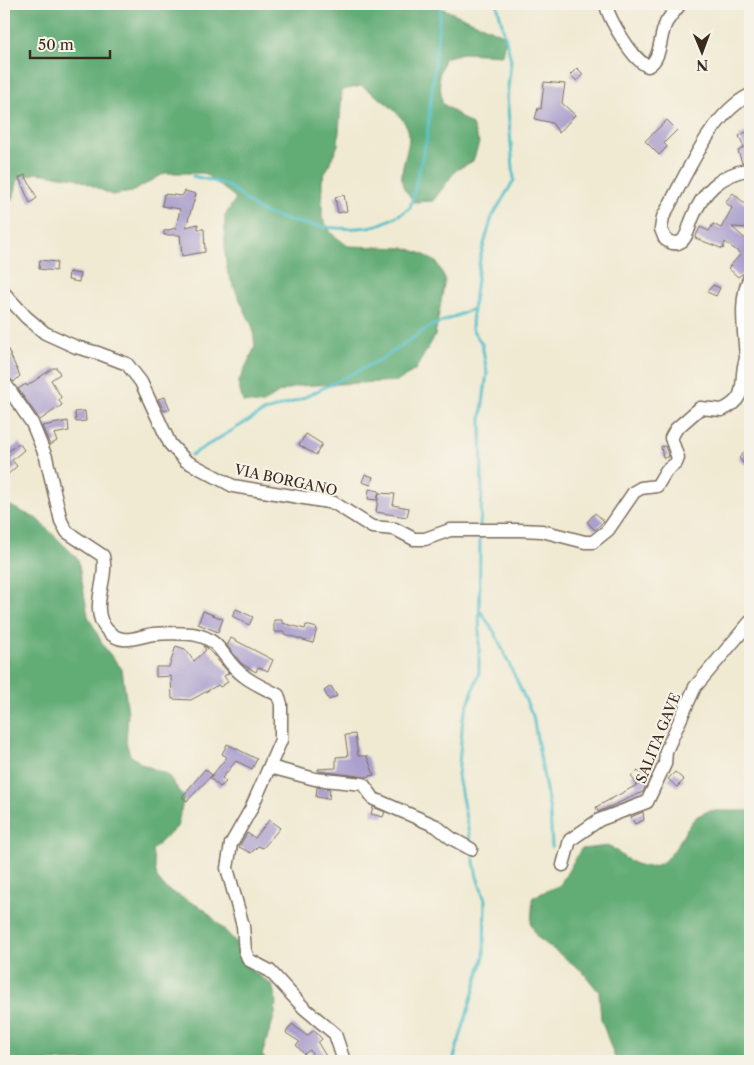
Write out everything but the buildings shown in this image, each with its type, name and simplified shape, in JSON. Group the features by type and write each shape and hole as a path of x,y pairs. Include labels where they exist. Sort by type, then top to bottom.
{"street":[{"path":"606,4 610,20 637,59 643,64 651,64 658,52 666,23 680,4"},
{"path":"750,95 733,107 708,136 663,217 661,229 664,239 674,243 682,241 686,236 699,203 708,191 726,176 750,169"},
{"path":"748,363 744,306 750,277"},
{"name":"VIA BORGANO","path":"4,293 26,317 45,333 76,347 127,364 135,372 151,400 170,444 186,461 232,486 334,502 372,526 396,529 414,539 425,540 450,530 520,530 542,531 585,542 593,542 608,530 634,492 641,488 657,486 666,471 676,463 678,458 672,438 680,424 700,408 722,410 739,396 744,387 743,369 748,363"},
{"path":"4,382 32,423 46,457 61,521 66,532 103,556 105,567 98,599 99,617 108,631 120,638 135,640 152,634 190,634 204,637 218,644 228,662 244,676 278,695 281,704 281,740 251,809 231,844 227,868 243,926 245,951 249,960 270,971 304,1008 335,1034 344,1061"},
{"name":"SALITA GAVE","path":"563,865 570,840 599,820 647,802 665,764 666,751 695,687 750,622"},
{"path":"270,767 315,779 363,784 374,799 404,810 436,826 451,838 471,848"}],"green space":[{"path":"4,4 439,4 439,7 506,36 502,55 463,53 444,58 439,75 442,103 472,125 479,143 473,161 456,170 433,201 414,202 403,186 402,170 409,139 406,125 402,119 386,103 362,86 342,90 338,145 322,180 322,218 332,234 348,246 406,248 423,254 437,263 445,279 435,336 415,370 398,381 297,386 278,393 262,404 243,402 238,383 255,347 253,328 228,274 225,254 225,216 236,198 204,173 165,173 132,192 112,195 76,178 36,173 18,180 13,199 4,203"},
{"path":"4,503 37,519 78,559 88,616 104,647 122,669 128,713 126,742 130,755 142,764 168,775 184,798 177,827 152,850 157,878 166,889 204,909 235,941 247,967 272,985 276,1000 275,1014 262,1055 266,1061 4,1061"},
{"path":"709,811 750,811 750,1061 616,1061 601,1019 599,992 581,970 537,937 531,924 533,897 560,885 581,849 610,846 633,863 648,867 657,865 672,853 695,818"}],"waterway":[{"path":"193,176 226,185 263,212 287,220 315,225 343,228 368,227 390,220 410,208 427,137 441,4"},
{"path":"480,526 482,493 481,418 487,373 482,344 472,329 473,309 480,258 492,217 514,180 507,97 511,60 497,4"},
{"path":"191,455 263,412 299,400 382,359 429,327 473,309"},
{"path":"471,845 458,776 463,718 479,673 480,532"},
{"path":"481,612 495,633 533,716 550,812 552,847"},
{"path":"453,1061 484,956 485,900 477,877 472,851"}]}
